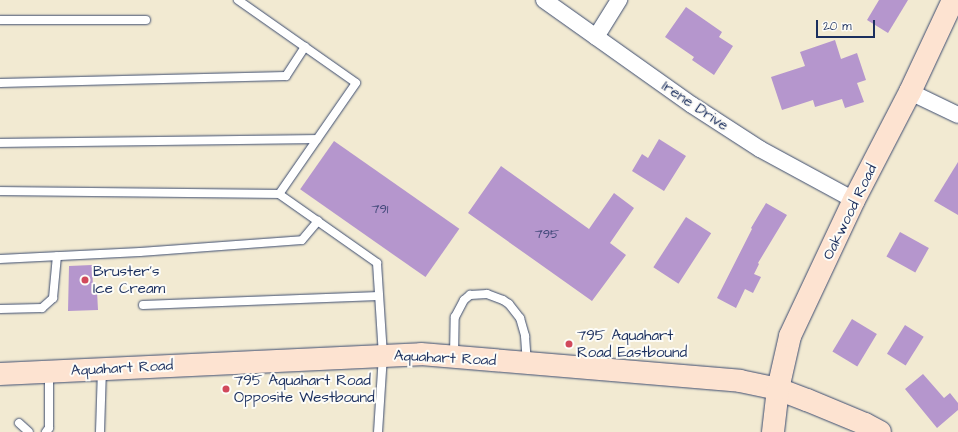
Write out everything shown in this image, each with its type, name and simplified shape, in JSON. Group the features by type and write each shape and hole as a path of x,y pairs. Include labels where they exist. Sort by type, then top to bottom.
{"street":[{"name":"Irene Drive","path":"544,0 692,105 760,149 854,200"},
{"path":"596,37 620,0"},
{"name":"Oakwood Road","path":"773,432 778,389 790,336 854,200 910,92 953,0"},
{"path":"910,92 958,115"},
{"name":"Aquahart Road","path":"0,374 383,354 421,354 740,381 778,389 858,421 880,432"}],"lane":[{"path":"238,0 356,83 279,194"},
{"path":"0,20 146,20"},
{"path":"0,83 286,76 305,47"},
{"path":"0,143 317,139"},
{"path":"0,191 279,194 377,262 383,354 378,432"},
{"path":"0,259 302,240 318,221"},
{"path":"0,309 42,308 53,298 57,256"},
{"path":"454,357 455,317 464,300 470,295 488,294 510,304 520,318 525,336 527,363"},
{"path":"144,305 379,296"},
{"path":"100,432 102,369"},
{"path":"46,432 49,428 50,372"},
{"path":"19,423 29,432"}],"building":[{"path":"879,0 908,0 888,33 867,20"},
{"path":"686,7 722,32 719,37 733,46 714,75 692,60 694,57 665,37"},
{"path":"835,40 841,59 857,53 866,80 857,83 864,102 845,108 842,99 815,107 813,100 782,110 771,77 805,66 800,52"},
{"path":"659,139 686,156 664,191 632,171 642,154 648,158"},
{"path":"334,141 459,229 425,277 300,189"},
{"path":"958,162 958,215 934,201"},
{"path":"501,166 589,229 614,193 634,208 610,243 626,255 592,301 468,213"},
{"path":"766,203 787,215 758,263 759,264 754,274 761,277 753,293 745,289 736,308 717,298 752,229 751,228"},
{"path":"686,217 711,233 678,284 653,267"},
{"path":"900,232 929,248 915,272 886,256"},
{"path":"92,265 93,287 97,291 98,310 68,311 69,266"},
{"path":"852,319 877,334 857,367 832,352"},
{"path":"905,325 924,337 906,365 887,354"},
{"path":"923,374 944,398 950,393 958,403 958,410 937,428 905,389"}],"place":[{"name":"Bruster's Ice Cream","path":"85,280"},
{"name":"795 Aquahart Road Eastbound","path":"569,344"},
{"name":"795 Aquahart Road Opposite Westbound","path":"226,389"}]}
